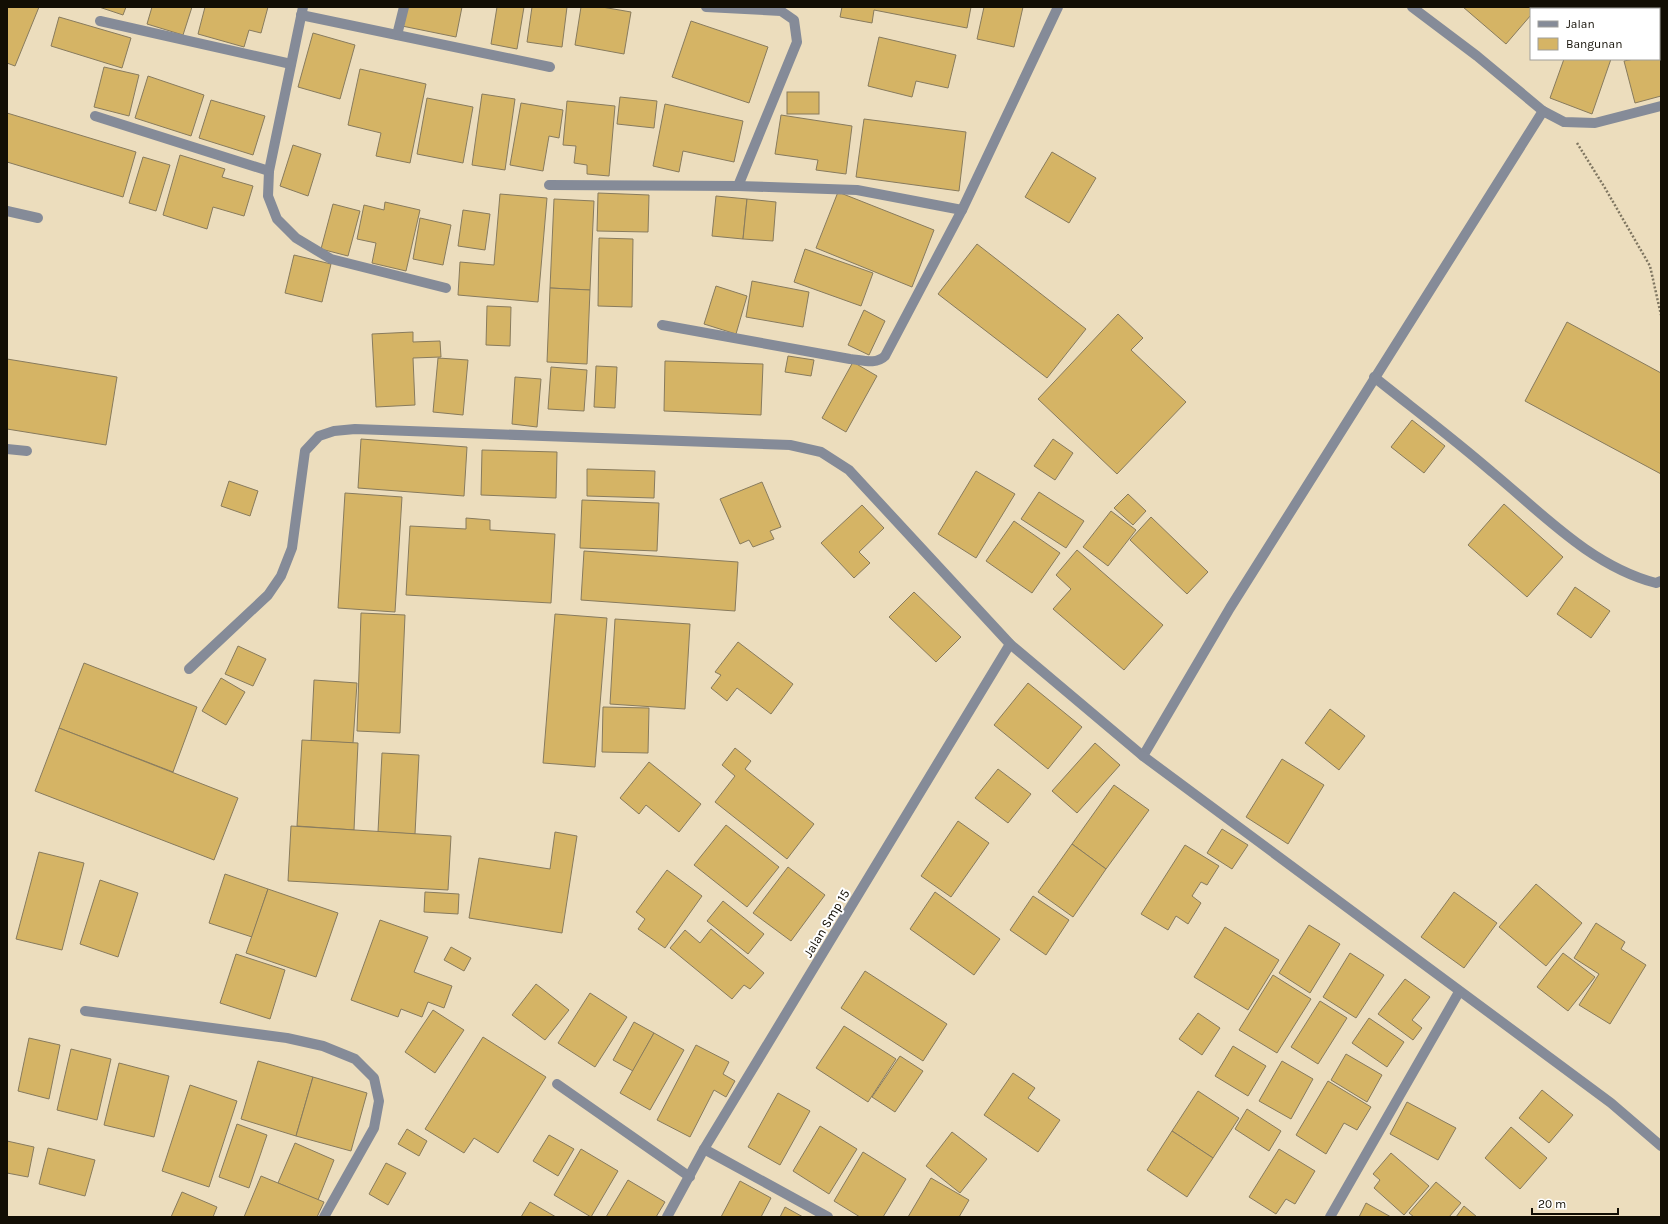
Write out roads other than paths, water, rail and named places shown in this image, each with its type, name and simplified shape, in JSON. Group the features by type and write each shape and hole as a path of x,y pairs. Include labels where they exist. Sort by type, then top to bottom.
{"street":[{"path":"397,36 404,7"},
{"path":"706,7 781,11 794,20 797,42 738,186"},
{"path":"662,325 850,359 874,362 881,360 885,356 962,210 1058,7"},
{"path":"1412,7 1477,56 1543,111 1564,122 1595,123 1661,106"},
{"path":"446,288 331,259 296,238 277,219 268,196 269,171 302,11 397,36 550,68"},
{"path":"100,20 291,64"},
{"path":"1143,756 1230,608 1374,377 1543,111"},
{"path":"95,116 269,171"},
{"path":"549,184 738,186 857,190 962,210"},
{"path":"7,211 38,218"},
{"path":"1374,377 1468,451 1588,552 1637,578 1656,583 1661,580"},
{"path":"189,668 268,595 281,576 292,548 305,451 319,436 334,430 355,429 790,445 821,452 848,470 1010,644 1143,756 1459,992 1611,1103 1661,1146"},
{"path":"7,449 27,451"},
{"name":"Jalan Smp 15","path":"667,1217 704,1149 1010,644"},
{"path":"1330,1217 1459,992"},
{"path":"85,1011 287,1038 323,1046 355,1059 374,1078 379,1101 374,1128 324,1217"},
{"path":"557,1084 690,1177"},
{"path":"704,1149 828,1217"}]}
